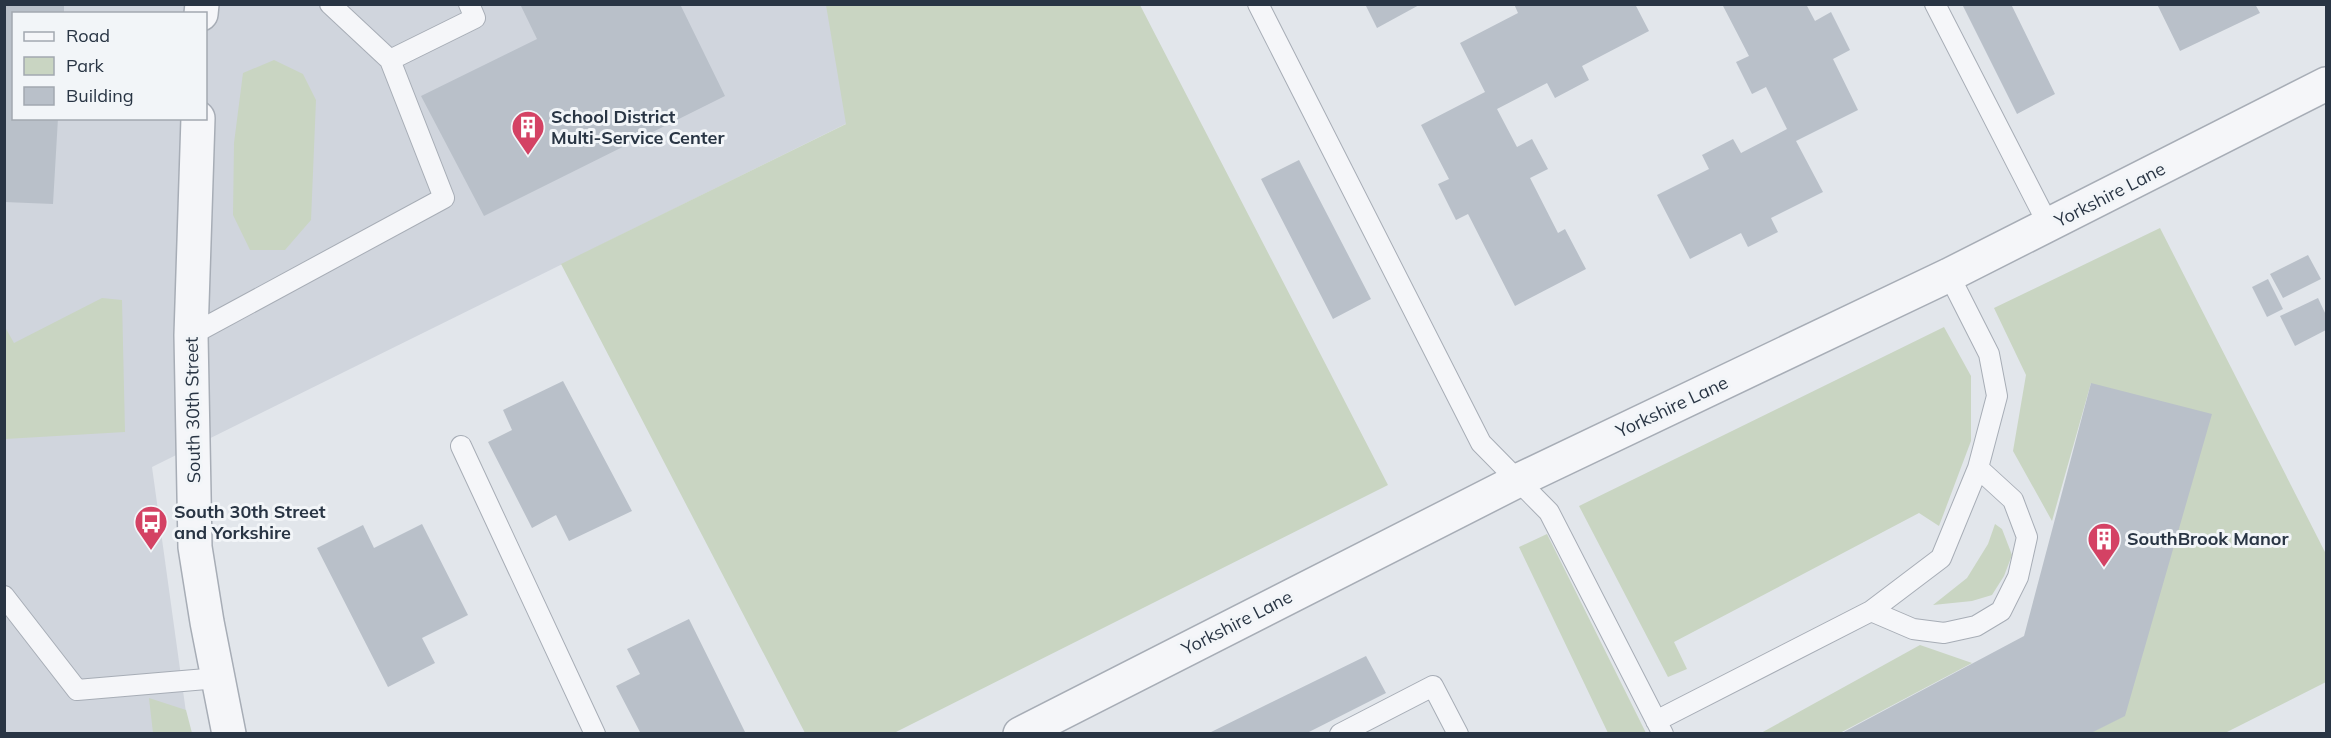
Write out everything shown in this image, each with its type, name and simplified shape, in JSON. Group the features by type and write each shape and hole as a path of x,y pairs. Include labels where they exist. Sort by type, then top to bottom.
{"street":[{"name":"Yorkshire Lane","path":"1020,734 1517,481 2049,226 2326,84"},
{"name":"South 30th Street","path":"198,120 191,335 195,547 229,734"}],"lane":[{"path":"191,335 444,198 390,60 330,4"},
{"path":"390,60 475,18 470,4"},
{"path":"1258,4 1481,443 1549,512 1660,727 1871,611 1941,558 1978,468 1997,396 1989,354 1949,275"},
{"path":"1935,4 2049,226"},
{"path":"461,446 595,734"},
{"path":"1871,611 1913,629 1944,633 1976,626 2001,611 2018,577 2027,537 2013,501 1978,468"},
{"path":"4,596 77,690 218,678"},
{"path":"1340,734 1433,686 1458,734"}],"shaded area":[{"path":"4,5 1086,5 152,467 189,734 5,733"}],"green space":[{"path":"826,5 1140,5 1388,485 894,733 805,733 561,264 846,124"},
{"path":"274,60 303,74 316,100 311,220 285,250 250,250 233,215 234,143 243,73"},
{"path":"2160,228 2326,554 2326,682 2225,733 2089,733 2091,383 2052,521 2013,451 2026,375 1994,308"},
{"path":"102,298 122,300 125,432 5,439 5,327 14,343"},
{"path":"1944,327 1971,376 1971,441 1939,526 1919,513 1674,642 1687,669 1668,677 1579,506"},
{"path":"1995,524 2002,529 2012,555 2004,576 1992,595 1972,601 1933,605 1967,578 1988,544"},
{"path":"1547,534 1646,733 1608,733 1519,547"},
{"path":"1920,645 1972,663 1840,733 1761,733"},
{"path":"149,698 186,710 192,733 153,733"}],"building":[{"path":"4,4 64,4 64,12 12,12 12,120 58,120 53,204 4,202"},
{"name":"School District Multi-Service Center","path":"520,4 680,4 725,96 484,216 421,96 537,39"},
{"path":"1365,4 1421,4 1377,28"},
{"path":"1514,4 1635,4 1649,31 1582,66 1589,80 1555,98 1547,83 1497,109 1517,147 1532,139 1548,169 1530,178 1558,233 1565,229 1586,269 1515,306 1468,214 1456,220 1438,184 1449,179 1421,125 1485,92 1460,43 1518,13"},
{"path":"1722,4 1806,4 1815,21 1831,12 1850,50 1833,59 1858,110 1796,141 1823,192 1771,218 1778,232 1748,247 1741,233 1690,259 1657,195 1709,169 1702,155 1733,139 1741,153 1787,129 1766,87 1752,94 1736,62 1749,56"},
{"path":"1962,4 2011,4 2055,94 2017,114"},
{"path":"2157,4 2255,4 2260,13 2180,51"},
{"path":"1299,160 1371,299 1333,319 1261,179"},
{"path":"2308,255 2321,279 2283,298 2270,274"},
{"path":"2268,279 2283,309 2267,317 2252,287"},
{"path":"2318,298 2326,315 2326,330 2295,346 2280,316"},
{"path":"563,381 632,511 569,541 556,515 532,528 488,442 512,430 503,410"},
{"name":"SouthBrook Manor","path":"2091,383 2212,414 2125,716 2089,734 1840,734 2024,636"},
{"path":"422,524 468,615 422,638 435,663 388,687 317,548 363,525 374,548"},
{"path":"689,619 746,734 641,734 616,686 640,674 627,649"},
{"path":"1366,656 1386,693 1305,734 1207,734"}],"place":[{"name":"School District Multi-Service Center","path":"528,156"},
{"name":"South 30th Street and Yorkshire","path":"151,551"},
{"name":"SouthBrook Manor","path":"2104,568"}]}
